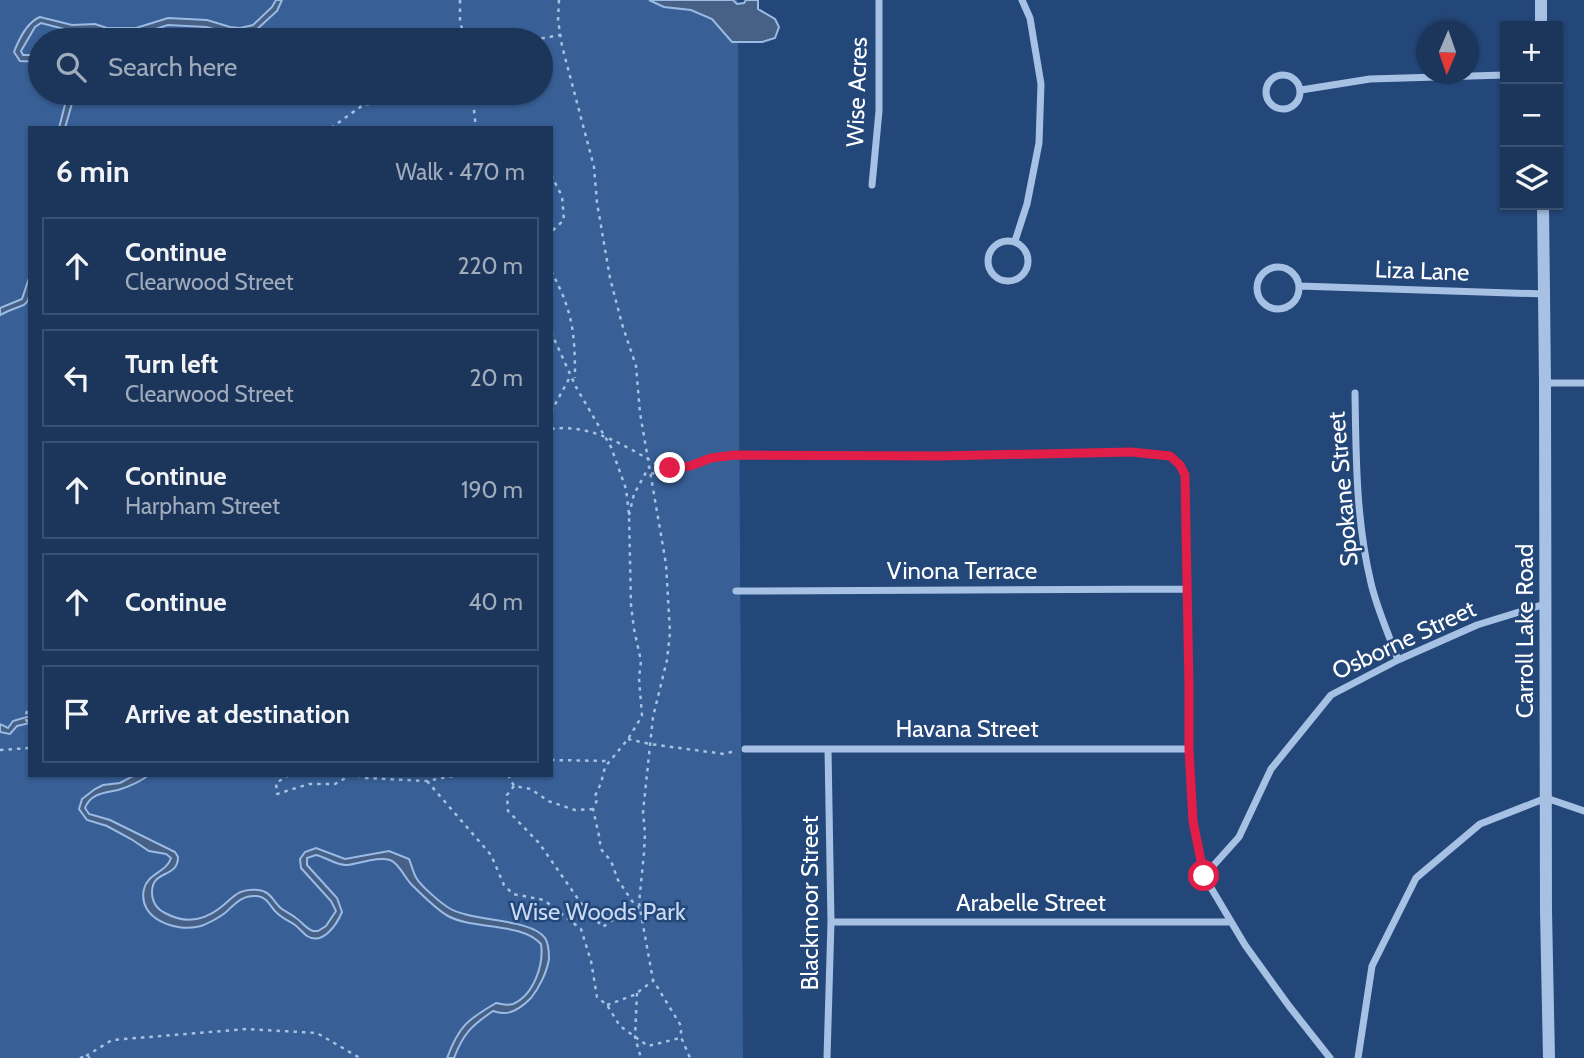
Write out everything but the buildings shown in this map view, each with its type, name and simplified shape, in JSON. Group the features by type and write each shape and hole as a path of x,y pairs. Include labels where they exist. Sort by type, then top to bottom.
{"street":[{"name":"Wise Acres","path":"872,185 879,111 879,0"},
{"path":"1015,241 1027,204 1039,143 1041,84 1030,18 1023,0"},
{"path":"1541,0 1541,21"},
{"path":"1284,74 1293,77 1301,89 1298,102 1286,110 1270,104 1266,97 1269,81 1284,74"},
{"path":"1301,89 1370,79 1500,75"},
{"name":"Carroll Lake Road","path":"1543,210 1549,1058"},
{"path":"1015,241 1027,252 1028,267 1020,278 1006,282 991,273 988,257 998,243 1015,241"},
{"path":"1272,267 1291,271 1299,286 1297,298 1286,307 1277,309 1265,304 1257,289 1257,283 1264,272 1272,267"},
{"name":"Liza Lane","path":"1299,286 1544,294"},
{"path":"1545,383 1584,383"},
{"name":"Spokane Street","path":"1355,393 1356,474 1363,540 1371,585 1398,660"},
{"path":"754,455 939,456 1131,452 1170,456 1180,465 1185,475 1189,749 1193,821 1204,876 1230,922 1289,1006 1330,1058"},
{"name":"Vinona Terrace","path":"736,591 1188,589"},
{"name":"Osborne Street","path":"1204,876 1239,837 1271,769 1331,695 1398,660 1477,625 1545,604"},
{"name":"Havana Street","path":"745,749 1189,749"},
{"name":"Blackmoor Street","path":"827,1058 831,922 828,749"},
{"path":"1358,1058 1372,966 1416,878 1480,824 1546,798 1584,811"},
{"name":"Arabelle Street","path":"831,922 1230,922"}],"path":[{"path":"460,0 462,28"},
{"path":"559,0 560,35 594,167 597,203 610,278 621,324 636,366 640,413 666,565 670,633 667,660 653,717 643,812 645,833 639,903 653,980 681,1027 681,1037 690,1058"},
{"path":"553,36 560,35"},
{"path":"334,126 363,105"},
{"path":"473,105 476,126"},
{"path":"553,179 562,196 564,220 553,230"},
{"path":"553,275 572,319 575,382"},
{"path":"553,336 611,447 626,489 631,604 641,661 639,678 642,716 606,766 593,809 600,848 611,861 618,880 641,912"},
{"path":"553,408 571,374"},
{"path":"553,429 577,428 604,437 660,466 670,468"},
{"path":"651,474 690,466 711,458 754,455"},
{"path":"629,518 634,494 649,467"},
{"path":"28,708 24,717 28,725"},
{"path":"628,739 724,754 745,749"},
{"path":"0,750 28,747"},
{"path":"553,760 609,761"},
{"path":"286,777 276,783 277,794 309,784 335,784 347,777"},
{"path":"362,777 427,781 448,777"},
{"path":"509,777 514,786"},
{"path":"427,781 491,855 504,885 513,894 544,900 581,929 591,961 597,996 607,1005 620,1026 648,1046 681,1037"},
{"path":"514,786 507,796 508,811 539,843 583,906 603,927 623,912 641,912"},
{"path":"514,786 531,789 548,801 575,810 593,809"},
{"path":"607,1005 637,993 653,980"},
{"path":"637,993 635,1037 641,1058"},
{"path":"80,1058 88,1057 112,1040 247,1029 317,1033 360,1058"}],"green space":[{"name":"Wise Woods Park","path":"0,0 738,0 743,1058 0,1058"}],"shaded area":[{"path":"276,0 282,0 277,11 258,28 240,28 253,25"},
{"path":"649,0 733,0 737,4 746,0 758,0 758,9 775,19 779,27 775,38 762,42 732,42 712,19 691,10 664,7"},
{"path":"40,17 72,25 95,24 107,28 60,28 41,23 34,28 28,28 28,39 21,51 23,55 28,55 28,61 20,61 14,52 27,27"},
{"path":"168,18 207,20 240,28 168,25 159,28 136,28"},
{"path":"65,105 72,105 66,126 60,126"},
{"path":"28,281 26,304 0,315 0,308 22,299"},
{"path":"28,717 28,723 17,726 10,734 0,732 0,724 8,728 13,721"},
{"path":"131,777 146,777 91,799 85,808 89,814 110,820 175,852 178,857 174,869 156,880 153,885 154,902 165,913 180,919 194,920 214,912 241,892 258,890 269,895 308,929 318,931 326,926 336,911 331,901 301,868 300,859 305,852 316,848 345,859 389,851 409,859 419,882 449,908 471,916 527,927 545,938 549,959 540,985 519,1009 507,1013 493,1011 479,1021 464,1037 454,1058 447,1058 460,1031 471,1019 496,1003 513,1004 527,994 539,969 541,944 522,932 448,916 411,884 396,864 385,859 347,865 316,855 307,858 307,865 337,898 342,912 333,928 319,938 307,936 279,915 266,900 257,896 242,899 222,915 201,926 181,927 161,921 147,908 143,899 144,889 149,880 166,867 171,858 166,854 149,851 107,826 87,820 79,809 82,799 95,789 120,783"}],"route":[{"path":"670,468 690,466 711,458 747,455 939,456 1131,452 1170,456 1180,465 1185,475 1189,749 1193,821 1204,876"}]}
